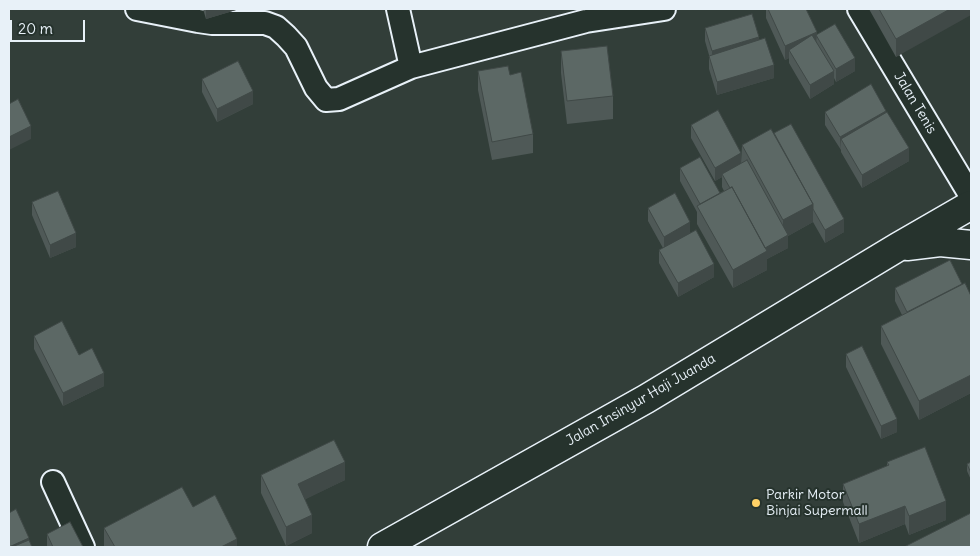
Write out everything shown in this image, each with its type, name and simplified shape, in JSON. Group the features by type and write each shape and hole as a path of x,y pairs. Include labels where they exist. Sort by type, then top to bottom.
{"street":[{"path":"138,9 212,23 265,23 276,27 296,47 316,88 326,100 339,99 411,67 586,15 664,9"},
{"path":"398,9 411,67"},
{"name":"Jalan Tenis","path":"859,9 971,196"},
{"name":"Jalan Insinyur Haji Juanda","path":"382,547 646,399 971,205"},
{"name":"Jalan Insinyur Haji Juanda","path":"898,247 940,242 971,245"},
{"path":"53,482 83,547"}],"building":[{"path":"768,9 806,9 817,32 785,46"},
{"path":"879,9 950,9 896,39"},
{"path":"752,14 759,37 712,51 705,28"},
{"path":"835,24 855,58 836,69 816,35"},
{"path":"812,35 834,71 810,85 789,50"},
{"path":"765,38 774,65 717,82 709,56"},
{"path":"607,46 613,96 567,101 561,51"},
{"path":"238,61 253,91 217,109 202,79"},
{"path":"508,66 510,75 521,72 533,134 492,142 478,71"},
{"path":"871,84 886,111 840,137 825,112"},
{"path":"18,99 31,126 9,137 9,104"},
{"path":"718,110 741,153 715,168 691,125"},
{"path":"887,112 909,148 862,175 841,139"},
{"path":"791,124 844,219 825,230 774,133"},
{"path":"771,129 813,204 783,220 742,145"},
{"path":"700,157 720,193 700,204 680,168"},
{"path":"747,160 788,235 765,248 732,187 730,188 722,174"},
{"path":"732,187 767,251 733,270 697,206"},
{"path":"58,191 76,233 50,245 32,202"},
{"path":"675,193 690,222 664,237 648,208"},
{"path":"696,230 714,264 678,283 659,250"},
{"path":"950,260 962,284 907,312 895,288"},
{"path":"965,283 971,296 971,375 919,401 881,326"},
{"path":"62,321 79,355 92,348 104,373 63,393 34,336"},
{"path":"862,346 897,419 881,426 846,354"},
{"path":"334,440 345,462 298,484 312,515 286,527 261,475"},
{"path":"925,447 946,501 909,516 905,506 859,524 843,484 889,465 887,462"},
{"path":"971,462 971,473 967,464"},
{"path":"182,487 193,507 215,495 237,539 221,547 115,547 104,528"},
{"path":"16,509 29,538 9,547 9,513"},
{"path":"971,513 971,547 904,547"},
{"path":"70,522 83,547 53,547 47,534"},
{"path":"29,540 32,547 12,547"}],"place":[{"name":"Parkir Motor Binjai Supermall","path":"756,503"}]}
